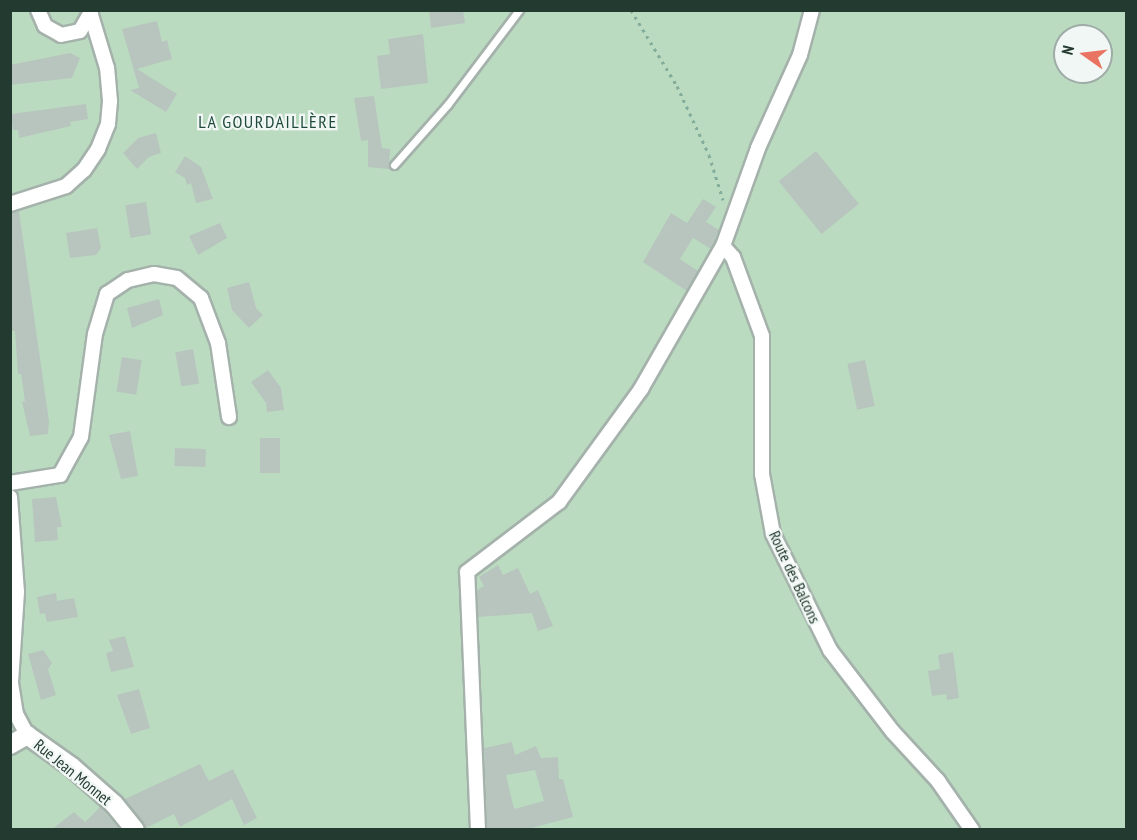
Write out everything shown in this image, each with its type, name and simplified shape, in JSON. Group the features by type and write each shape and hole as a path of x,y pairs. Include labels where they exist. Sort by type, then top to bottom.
{"street":[{"path":"38,10 45,26 61,35 80,31 91,13"},
{"path":"478,830 467,572 559,502 641,389 723,246 758,148 800,55 812,10"},
{"path":"10,204 66,186 84,170 98,149 108,124 110,101 107,68 91,13"},
{"name":"Route des Balcons","path":"723,246 733,257 762,336 762,474 773,534 830,650 893,732 938,781 972,830"},
{"path":"10,483 60,475 81,437 95,334 107,294 128,280 154,274 177,278 201,298 218,343 229,417"},
{"name":"Rue Jean Monnet","path":"10,496 17,592 11,683 16,714 27,735 80,774 135,830"},
{"path":"10,745 27,735"}],"lane":[{"path":"394,165 448,104 519,10"}],"path":[{"path":"631,10 677,86 709,155 731,225"}],"green space":[{"path":"10,11 1126,11 1126,829 11,829"}],"building":[{"path":"429,10 463,10 465,23 431,28"},
{"path":"157,21 162,42 167,40 172,59 137,69 177,94 166,112 130,90 139,88 122,29"},
{"path":"423,34 428,83 381,89 377,56 390,54 388,39"},
{"path":"70,53 80,58 72,78 10,85 10,65"},
{"path":"374,96 382,148 390,149 389,169 368,167 368,140 361,141 354,98"},
{"path":"86,104 88,119 70,122 71,126 19,138 18,130 13,130 11,114"},
{"path":"156,133 161,153 149,157 137,169 123,153 138,138"},
{"path":"816,151 859,204 821,234 779,181"},
{"path":"185,156 201,167 213,199 196,203 191,183 187,185 185,178 175,172"},
{"path":"703,199 716,207 706,222 719,230 711,249 693,238 680,259 698,271 687,291 643,262 671,213 687,223"},
{"path":"146,202 151,235 130,238 125,205"},
{"path":"19,211 49,421 48,434 30,436 22,402 25,401 21,374 18,374 15,331 12,331 10,323 10,213"},
{"path":"220,223 227,238 198,255 189,236"},
{"path":"97,228 101,248 96,255 70,258 66,233"},
{"path":"249,282 256,308 263,315 249,328 232,310 227,288"},
{"path":"159,299 163,315 132,328 127,308"},
{"path":"193,349 199,383 181,387 175,352"},
{"path":"122,357 142,360 136,395 117,392"},
{"path":"865,360 875,406 857,410 847,364"},
{"path":"268,370 281,388 284,410 267,412 266,403 251,382"},
{"path":"130,431 138,476 121,479 109,435"},
{"path":"260,438 280,438 280,473 260,473"},
{"path":"175,448 206,449 205,467 174,466"},
{"path":"56,497 62,527 57,527 58,540 35,542 32,499"},
{"path":"498,565 503,575 518,568 530,594 538,590 553,626 538,631 532,613 478,617 477,590 484,586 479,577"},
{"path":"56,593 57,601 74,598 78,617 47,622 45,613 40,614 37,597"},
{"path":"125,636 134,667 111,672 106,653 113,651 109,640"},
{"path":"43,650 52,663 48,669 56,695 41,700 28,654"},
{"path":"953,652 959,698 947,700 946,694 932,696 928,671 940,669 938,655"},
{"path":"139,689 150,728 131,734 117,695"},
{"path":"512,742 515,755 536,746 541,758 558,757 559,779 563,779 573,817 524,830 487,830 484,748","holes":["535,770 544,801 514,809 506,775"]},
{"path":"200,764 209,781 233,769 257,818 244,825 232,799 180,827 174,814 146,828 125,799"},
{"path":"100,807 120,830 51,830 74,812 85,822"}],"district":[{"name":"LA GOURDAILLÈRE","path":"268,122"}]}
